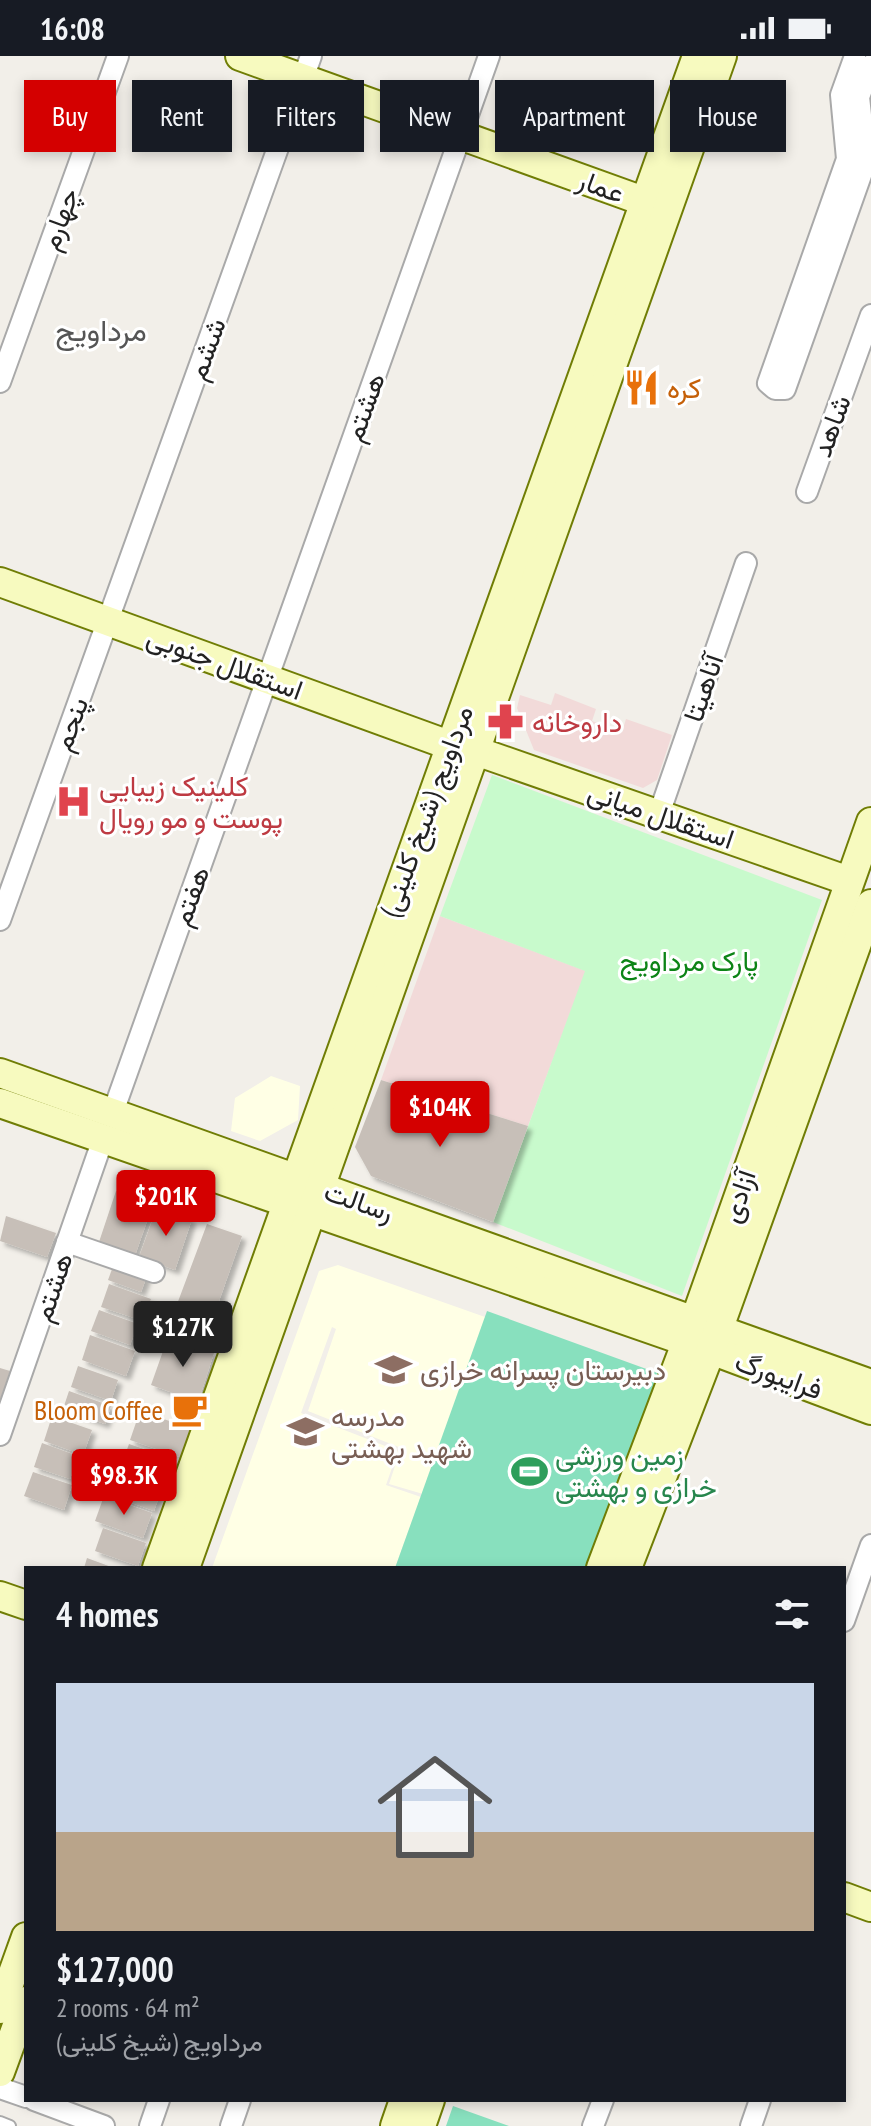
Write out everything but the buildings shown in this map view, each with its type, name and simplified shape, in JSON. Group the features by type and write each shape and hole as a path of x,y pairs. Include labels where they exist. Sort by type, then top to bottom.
{"main road":[{"name":"عمار","path":"240,56 307,68 380,100"},
{"name":"مرداویج (شیخ کلینی)","path":"158,1566 302,1195 461,747 697,56"},
{"name":"مرداویج (شیخ کلینی)","path":"461,747 722,56"},
{"name":"عمار","path":"479,142 646,202"},
{"name":"استقلال جنوبی","path":"0,582 461,747"},
{"name":"استقلال میانی","path":"461,747 849,881"},
{"name":"آزادی","path":"722,1281 849,881 871,822"},
{"name":"آزادی","path":"628,1566 686,1380 722,1281 871,904"},
{"name":"رسالت","path":"0,1073 108,1126 703,1334"},
{"name":"رسالت","path":"0,1103 108,1126"},
{"name":"مرداویج (شیخ کلینی)","path":"186,1566 302,1195"},
{"path":"751,1339 722,1281 654,1317 661,1348 686,1380 761,1369"},
{"name":"فرایبورگ","path":"703,1334 751,1339 871,1384"},
{"name":"فرایبورگ","path":"703,1334 761,1369 871,1410"},
{"name":"آزادی","path":"602,1566 686,1380"},
{"path":"0,1596 24,1604"},
{"path":"846,1898 871,1907"},
{"path":"0,2009 24,1943"},
{"path":"0,2072 24,2006"},
{"path":"395,2126 403,2102"},
{"path":"421,2126 429,2102"}],"street":[{"name":"چهارم","path":"0,382 118,56"},
{"path":"479,85 489,56"},
{"path":"855,56 841,95 847,159 768,383 775,389 785,389 866,161 859,97 871,65"},
{"name":"ششم","path":"108,620 307,68"},
{"name":"هشتم","path":"267,679 455,152"},
{"name":"شاهد","path":"807,492 871,315"},
{"name":"آناهیتا","path":"659,814 746,563"},
{"name":"پنجم","path":"0,920 108,620"},
{"name":"هفتم","path":"108,1126 267,679"},
{"name":"هشتم","path":"0,1435 108,1126"},
{"path":"67,1242 154,1272"},
{"path":"846,1615 871,1545"},
{"path":"0,2088 24,2096"},
{"path":"39,2102 104,2126"},
{"path":"150,2126 158,2102"},
{"path":"231,2126 239,2102"},
{"path":"593,2126 602,2102"},
{"path":"751,2126 759,2102"}],"lane":[{"path":"0,2122 10,2126"}],"shaded area":[{"path":"555,693 596,709 592,721 622,732 626,719 672,735 657,780 643,788 534,750 517,708 520,695 551,705"},
{"path":"440,916 586,971 528,1126 381,1080"},
{"path":"271,1076 300,1086 298,1120 260,1141 231,1131 235,1098"},
{"path":"338,1265 485,1317 423,1494 389,1484 401,1448 308,1411 336,1329 332,1327 301,1413 398,1451 386,1485 421,1497 396,1566 213,1566 319,1271"}],"green space":[{"name":"پارک مرداویج","path":"492,775 822,900 682,1296 493,1222 585,971 440,916"},
{"name":"زمین ورزشی خرازی و بهشتی","path":"487,1311 663,1375 594,1566 396,1566"},
{"path":"453,2106 509,2126 446,2126"}],"place":[{"name":"کره","path":"641,388"},
{"name":"داروخانه","path":"506,722"},
{"name":"کلینیک زیبایی پوست و مو رویال","path":"73,802"},
{"name":"دبیرستان پسرانه خرازی","path":"394,1370"},
{"name":"Bloom Coffee","path":"189,1410"},
{"name":"مدرسه شهید بهشتی","path":"305,1432"},
{"name":"زمین ورزشی خرازی و بهشتی","path":"529,1471"}],"district":[{"name":"مرداویج","path":"101,331"}]}
